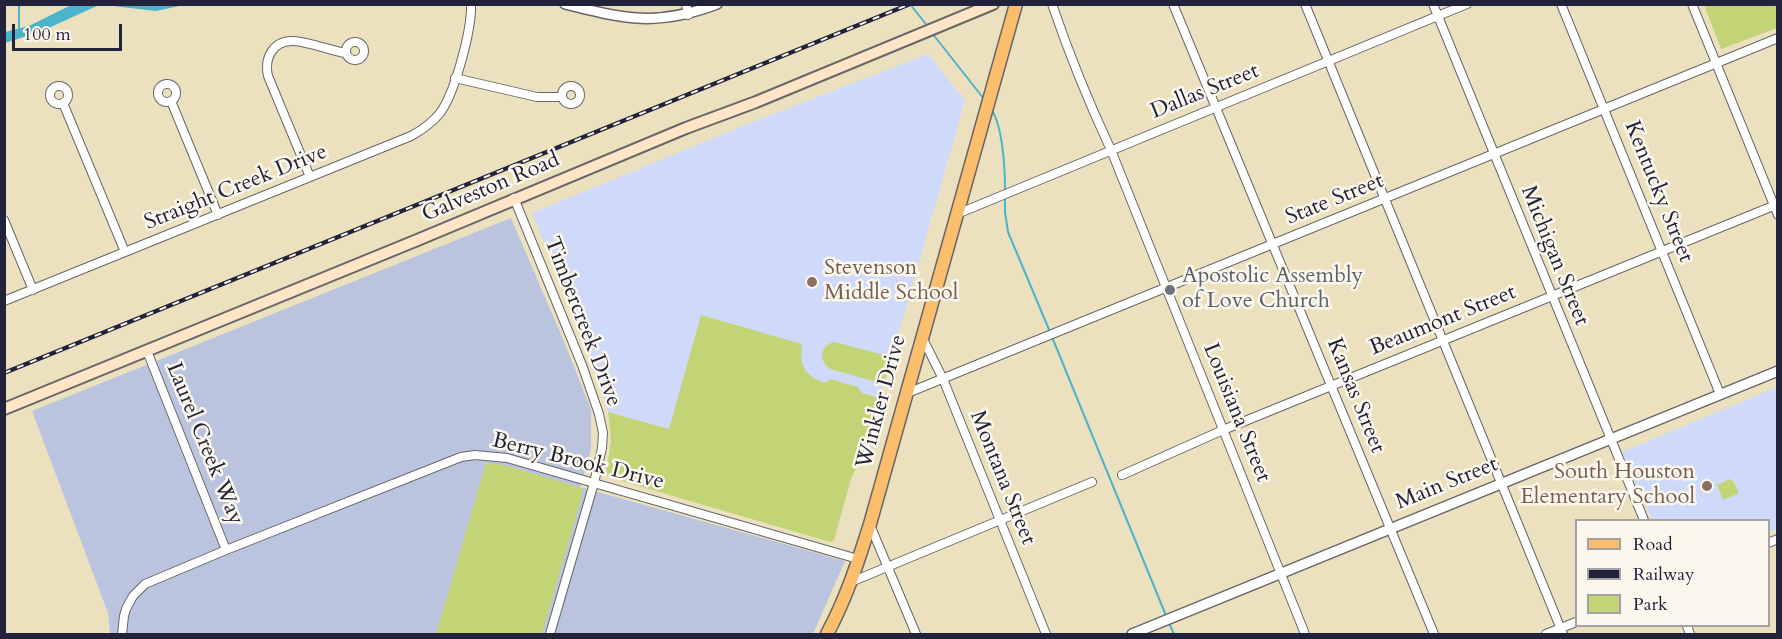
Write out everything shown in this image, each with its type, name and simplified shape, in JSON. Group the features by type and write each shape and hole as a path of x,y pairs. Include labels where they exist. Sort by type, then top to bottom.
{"main road":[{"name":"Galveston Road","path":"4,409 415,241 514,198 686,128 800,85 993,4"},
{"name":"Winkler Drive","path":"827,634 851,582 870,524 1016,4"}],"street":[{"name":"Straight Creek Drive","path":"4,301 421,130 433,120 448,101 467,36 471,4"},
{"path":"566,5 616,17 654,20 717,4"},
{"name":"Louisiana Street","path":"1052,4 1087,98 1111,150 1305,634"},
{"name":"Kansas Street","path":"1173,4 1434,634"},
{"path":"1305,4 1561,632"},
{"name":"Michigan Street","path":"1433,4 1644,519"},
{"name":"Dallas Street","path":"957,214 1467,4"},
{"name":"Kentucky Street","path":"1561,4 1720,394"},
{"path":"1692,4 1776,205 1778,215"},
{"name":"State Street","path":"905,394 1778,38"},
{"path":"310,177 268,76 267,60 274,47 285,42 295,41 345,52"},
{"path":"455,78 537,97 561,97"},
{"path":"171,101 218,215"},
{"path":"63,103 125,252"},
{"name":"Timbercreek Drive","path":"514,198 582,366 599,414 603,434 594,483 550,634"},
{"name":"Beaumont Street","path":"1122,475 1223,430 1776,205"},
{"path":"4,220 33,290"},
{"name":"Montana Street","path":"922,336 943,379 1046,634"},
{"name":"Laurel Creek Way","path":"147,351 226,550"},
{"name":"Main Street","path":"1132,634 1778,371"},
{"name":"Berry Brook Drive","path":"123,634 126,609 133,596 145,584 461,458 475,455 507,458 858,559"},
{"path":"851,582 1001,522 1092,482"},
{"path":"870,524 916,634"},
{"path":"1546,634 1561,632 1575,623"}],"shaded area":[{"name":"Stevenson Middle School","path":"928,54 965,101 867,444 851,479 834,540 830,542 669,430 608,412 596,367 532,213 740,127"},
{"path":"511,218 591,410 591,450 580,487 845,561 813,634 110,634 108,613 32,411"},
{"name":"South Houston Elementary School","path":"1777,387 1777,529 1770,532 1770,519 1652,519 1622,452"}],"green space":[{"path":"1704,5 1775,5 1777,28 1721,49"},
{"path":"701,315 802,344 803,364 813,377 826,383 830,379 858,387 862,393 880,398 867,444 851,479 834,540 830,542 606,475 611,440 608,412 669,429"},
{"path":"834,342 892,357 884,384 830,369 824,362 822,354 829,344"},
{"path":"486,463 504,465 579,487 582,490 542,634 436,634"},
{"path":"1730,479 1739,493 1723,500 1717,485"}],"water":[{"path":"71,5 99,5 42,31 5,43 5,32 29,26"},
{"path":"104,5 184,5 156,11"}],"waterway":[{"path":"19,4 19,32"},
{"path":"910,4 929,28"},
{"path":"932,33 984,99"},
{"path":"991,109 1001,137 1005,191"},
{"path":"1005,196 1008,232 1050,332"},
{"path":"1052,337 1167,618"},
{"path":"1169,623 1174,634"}],"railway":[{"path":"4,373 910,4"}],"place":[{"name":"Stevenson Middle School","path":"812,282"},
{"name":"Apostolic Assembly of Love Church","path":"1170,290"},
{"name":"South Houston Elementary School","path":"1707,486"}]}
